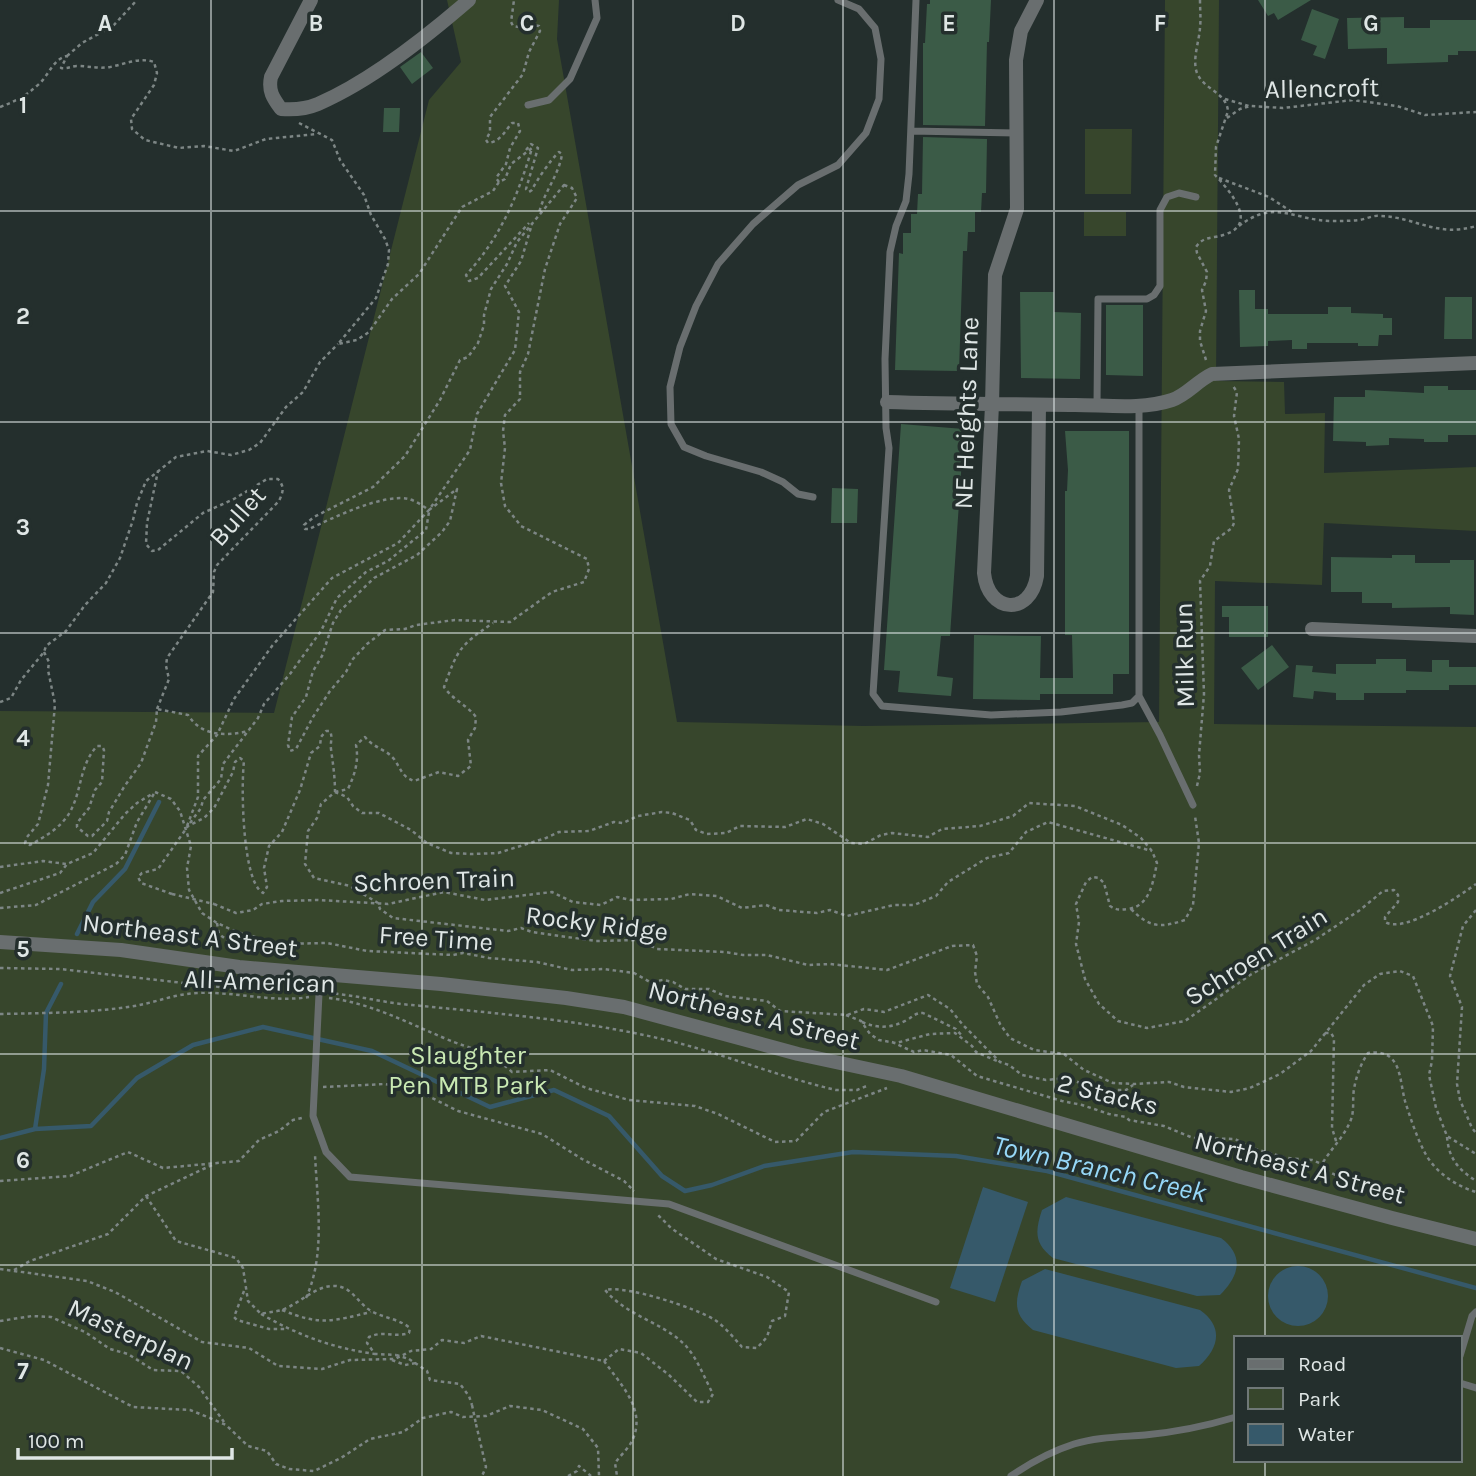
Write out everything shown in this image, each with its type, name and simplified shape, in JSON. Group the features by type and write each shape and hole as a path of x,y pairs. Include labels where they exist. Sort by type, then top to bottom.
{"street":[{"path":"311,0 271,77 269,87 273,99 281,109 295,110 316,105 334,95 408,48 469,0"},
{"name":"NE Heights Lane","path":"1037,0 1021,31 1016,60 1017,209 995,275 984,573 985,587 993,599 1010,605 1020,604 1028,598 1035,587 1037,576 1039,405"},
{"path":"887,402 1139,406 1168,402 1182,396 1200,379 1212,374 1476,363"},
{"path":"1312,629 1476,636"},
{"name":"Northeast A Street","path":"0,942 121,950 239,967 441,984 624,1007 798,1054 901,1076 989,1104 1361,1209 1476,1238"}],"lane":[{"path":"528,105 549,100 570,79 597,18 594,0"},
{"path":"813,497 798,494 783,482 761,472 684,447 671,424 670,387 680,347 696,306 718,264 753,225 798,185 838,165 866,133 879,99 881,59 875,28 859,9 838,0"},
{"path":"916,0 911,131 905,201 890,252 885,359 886,428 890,448 873,694 882,706 991,715 1122,705 1132,703 1139,696"},
{"path":"911,131 1016,132"},
{"path":"1097,405 1097,299 1147,299 1154,295 1160,286 1160,210 1167,197 1179,194 1196,197"},
{"path":"1139,406 1139,696 1193,805"},
{"path":"320,974 313,1116 326,1152 350,1177 669,1204 936,1302"},
{"path":"1462,1349 1472,1316 1476,1312"},
{"path":"1011,1476 1048,1454 1074,1444 1107,1437 1185,1430 1234,1418"}],"path":[{"path":"138,0 113,26 82,43 67,56 61,68 77,66 97,69 126,61 154,62 157,73 154,85 131,120 132,129 145,140 179,148 204,146 233,150 266,139 320,135"},
{"path":"499,182 496,178 506,164 510,148 520,131 518,123 512,123 502,137 488,144 486,140 490,132 490,117 523,74 529,52 540,32 539,26 535,24 513,26 511,22 514,0"},
{"path":"1200,0 1197,73 1205,85 1222,97 1227,105 1227,118 1216,147 1214,169 1237,199 1240,210 1238,227"},
{"path":"0,107 15,103 38,84 61,57 67,56"},
{"name":"Allencroft","path":"1222,97 1250,106 1283,108 1353,100 1397,106 1425,115 1476,112"},
{"name":"Allencroft","path":"1227,118 1250,106"},
{"path":"0,702 11,698 50,642 66,631 110,576 120,558 146,481 176,457 193,452 216,451 232,455 249,450 260,443 286,407 303,392 320,362 376,298 388,264 389,250 385,239 371,215 364,195 340,160 335,145 328,137 296,122"},
{"path":"524,153 528,145 538,148 526,189 528,192 547,170 556,154 562,154 538,216"},
{"path":"187,828 221,779 223,764 258,718 264,704 321,631 337,598 366,572 388,561 426,530 429,510 457,489 450,521 442,532 417,555 374,578 341,610 313,671 306,697 292,717 288,745 290,751 296,749 313,717 352,660 385,630 455,620 510,622 552,592 584,582 589,569 587,559 521,526 505,506 502,483 505,415 520,399 520,372 528,354 545,269 560,224 577,198 572,188 564,185 478,278 469,281 466,275 485,254 519,192 532,148 508,168 505,178 493,191 462,207 419,274 392,299 369,332 357,340 338,344"},
{"path":"1218,177 1269,197 1294,214"},
{"path":"1212,374 1200,341 1206,311 1202,290 1207,272 1196,247 1205,238 1223,236 1264,213 1278,211 1312,221 1358,220 1381,216 1398,218 1438,230 1476,226"},
{"path":"429,510 411,499 398,498 355,508 309,529 305,529 304,525 373,486 405,456 440,400 460,360 468,357 478,343 491,289 517,242 533,220"},
{"path":"187,828 198,797 198,756 217,735 234,699 264,657 332,578 398,543 429,510 470,450 477,414 515,350 519,312 505,286 521,261 533,220"},
{"name":"Milk Run","path":"1131,909 1151,925 1167,925 1185,920 1193,905 1199,843 1193,805 1200,773 1204,694 1200,581 1210,566 1214,541 1232,528 1234,523 1228,490 1238,469 1239,439 1234,416 1237,392 1231,384"},
{"name":"Bullet","path":"157,709 169,679 167,658 213,592 217,565 279,501 283,490 278,479 267,479 234,499 203,513 158,550 152,551 146,544 147,523 159,470"},
{"name":"Rocky Ridge","path":"496,622 467,640 456,655 444,687 451,697 476,717 475,727 468,740 471,766 458,776 439,772 414,780 407,778 393,758 373,747 365,737 356,745 358,757 355,775 348,789 335,792 321,804 317,818 307,831 305,864 314,878 350,886 378,902 380,909 393,918 508,931 521,928 596,941 639,940 657,948 767,955 808,965 830,964 887,970 952,946 973,945 977,956 977,984 988,997 1010,1038 1034,1050 1064,1054 1084,1070 1113,1083 1134,1084"},
{"path":"44,652 49,662 48,670 55,704 48,785 38,824 25,843 30,845 53,832 69,814 83,768 97,746 102,746 104,750 102,782 76,827 88,836 101,829 141,763 156,722 157,709 188,715 190,720 217,735 228,736 249,731"},
{"path":"187,828 214,808 233,772 235,762 240,758 244,761 242,795 247,858 257,888 264,893 267,887 264,868 269,846 282,832 300,790 311,753 320,746 321,737 326,731 330,731 335,792 347,797 352,806 362,813 379,813 411,830 427,843 452,853 498,853 559,832 589,831 614,822 623,823 638,816 662,812 690,820 696,830 707,834 726,833 740,827 785,827 807,819 822,824 851,842 864,844 881,835 892,833 928,837 942,830 981,826 1013,816 1028,803 1075,806 1122,825 1141,838 1152,851 1157,863 1151,888 1142,903 1131,909"},
{"path":"155,792 171,799 187,828"},
{"path":"0,893 60,873 67,864 93,853 125,814 155,792"},
{"path":"0,908 36,905 116,864 125,855 137,821 155,792"},
{"name":"Schroen Train","path":"187,828 158,869 142,873 138,877 141,883 236,913 253,910 262,904 282,901 388,904 444,892 485,900 552,892 573,902 601,905 617,897 631,900 671,899 690,894 717,896 742,908 766,905 806,913 830,910 847,916 894,905 914,905 936,896 948,882 987,858 1009,853 1026,832 1048,822 1152,851"},
{"name":"Free Time","path":"187,828 191,846 187,868 190,890 202,914 237,932 279,944 327,943 367,951 453,955 463,953 537,962 572,970 604,969 634,973 650,982 663,980 685,989 709,989 725,996 767,1001 780,1011 843,1014 864,1009 884,1012 928,995 950,1009 1000,1062 1022,1075 1046,1080 1067,1078 1091,1087 1113,1090 1126,1090 1134,1084"},
{"path":"0,867 43,861 67,864"},
{"name":"Schroen Train","path":"1131,909 1115,910 1110,906 1104,883 1099,878 1091,877 1076,904 1079,922 1076,944 1085,979 1099,1004 1118,1021 1147,1028 1185,1021 1250,975 1315,940 1383,891 1394,890 1398,895 1398,902 1385,917 1385,922 1389,925 1397,925 1441,909 1476,884"},
{"path":"1476,910 1463,926 1450,976 1462,1007 1457,1084 1460,1100 1476,1133"},
{"path":"217,923 219,934 236,947 261,956"},
{"path":"0,968 60,969 237,989 319,995"},
{"path":"1134,1084 1169,1082 1184,1087 1231,1092 1250,1088 1280,1074 1311,1051 1364,985 1380,974 1400,971 1413,976 1433,1026 1429,1074 1436,1108 1447,1136 1448,1151 1459,1170 1476,1181"},
{"name":"All-American","path":"0,1014 87,1012 132,1007 176,995 198,993 233,993 293,1000 319,995 349,994 393,1004 533,1018 619,1031 682,1044 836,1090 857,1090 881,1083 894,1086 824,1112 796,1141 775,1142 718,1114 695,1106 629,1100 586,1088 550,1070 512,1072 489,1054 454,1043 375,1009 319,995"},
{"path":"843,1014 874,1027 891,1027 917,1013 923,1013 956,1029 964,1040"},
{"name":"2 Stacks","path":"862,1021 870,1034 879,1040 892,1042 914,1052 923,1050 951,1055 977,1076 1019,1089 1082,1104 1129,1120 1164,1126 1193,1138 1235,1139 1252,1148 1287,1158 1312,1160 1322,1164 1323,1169 1350,1182 1361,1209"},
{"path":"892,1042 955,1033 976,1052 1000,1062"},
{"path":"1325,1033 1331,1033 1334,1038 1332,1128 1337,1144"},
{"path":"1322,1164 1351,1121 1353,1090 1362,1062 1368,1053 1377,1052 1390,1056 1395,1063 1424,1152 1438,1171 1476,1192"},
{"path":"315,1088 386,1084 414,1089 458,1111 542,1134 624,1181 671,1228 716,1259 767,1277 789,1292 785,1316 772,1321 767,1337 757,1348 742,1347 717,1321 703,1314 635,1291 615,1287 605,1290 626,1310 675,1337 687,1348 713,1394 708,1402 697,1402 669,1374 640,1353 620,1349 604,1361"},
{"path":"0,1181 70,1176 128,1152 163,1168 239,1161 259,1140 279,1131 293,1120 313,1116"},
{"path":"1447,1136 1476,1154"},
{"path":"306,1298 314,1280 319,1233 314,1142"},
{"path":"13,1270 30,1261 107,1234 146,1196 215,1164"},
{"path":"146,1196 176,1241 236,1258 243,1268 248,1301 261,1314 288,1329 342,1349 410,1359 427,1371 430,1380 460,1384 472,1405 486,1467 482,1476"},
{"path":"0,1269 87,1282 115,1292 202,1342 249,1348 278,1366 322,1369 350,1360 391,1359 411,1351 431,1349 442,1340 464,1343 481,1336 604,1361 631,1399 637,1416 632,1440 615,1463 617,1476"},
{"path":"261,1314 282,1310 313,1292 337,1287 347,1290 373,1312 402,1322 410,1328 410,1333 405,1335 384,1332 369,1337 367,1343 375,1354"},
{"path":"245,1288 235,1311 234,1317 237,1320 269,1329 288,1329"},
{"path":"282,1310 314,1320 338,1321 373,1312"},
{"name":"Masterplan","path":"0,1321 32,1316 51,1317 85,1332 110,1349 128,1354 153,1370 181,1371 199,1387 226,1425"},
{"path":"0,1348 44,1360 134,1407 190,1410 226,1425 248,1446 267,1451 276,1464 289,1469 314,1471 341,1458 370,1439 403,1432 422,1418 451,1412 463,1417 486,1416 510,1406 541,1410 583,1429 598,1448 599,1476"},
{"path":"391,1359 405,1365 416,1363"},
{"path":"568,1476 577,1471 579,1466 592,1476"}],"green space":[{"name":"Slaughter Pen MTB Park","path":"447,0 559,0 557,39 677,722 863,726 1159,722 1165,0 1219,0 1216,381 1284,382 1285,414 1325,413 1324,473 1476,467 1476,531 1324,523 1322,585 1215,581 1214,724 1476,727 1476,1476 0,1476 0,711 274,713 429,100 461,62"},
{"path":"1085,129 1132,129 1131,194 1085,194"},
{"path":"1084,212 1126,212 1126,236 1084,236"}],"water":[{"path":"983,1187 1028,1202 995,1302 950,1288"},
{"path":"1066,1197 1221,1238 1234,1252 1236,1259 1237,1266 1232,1281 1220,1295 1197,1296 1053,1258 1039,1242 1038,1224 1042,1210"},
{"path":"1292,1266 1304,1266 1323,1279 1328,1296 1326,1308 1315,1321 1304,1326 1292,1326 1273,1313 1268,1302 1268,1290 1281,1271"},
{"path":"1045,1269 1200,1310 1216,1330 1211,1352 1199,1366 1176,1368 1033,1330 1019,1314 1018,1296 1022,1281"}],"building":[{"path":"930,0 991,0 985,126 923,125 923,43 927,4 930,4"},
{"path":"1258,0 1311,0 1278,20 1274,13 1268,16"},
{"path":"1312,9 1339,19 1325,59 1313,55 1317,46 1301,40"},
{"path":"1404,17 1404,28 1430,28 1430,20 1476,20 1476,51 1458,51 1458,55 1448,55 1448,62 1387,64 1387,48 1348,49 1347,18"},
{"path":"421,52 433,68 412,84 400,67"},
{"path":"384,108 400,108 399,132 383,132"},
{"path":"923,137 987,139 986,193 982,193 981,212 975,212 975,232 968,232 967,251 963,251 959,371 895,370 899,253 903,254 903,233 911,233 911,214 917,214 918,194 922,194"},
{"path":"1239,290 1255,290 1255,309 1268,309 1268,314 1328,314 1328,307 1351,307 1351,313 1383,314 1383,318 1392,318 1392,335 1379,335 1378,346 1358,346 1358,343 1307,343 1307,349 1292,349 1292,340 1268,341 1268,346 1240,347"},
{"path":"1020,292 1054,292 1054,312 1081,313 1080,379 1021,378"},
{"path":"1445,297 1472,297 1472,339 1444,339"},
{"path":"1106,305 1143,305 1143,376 1106,375"},
{"path":"1424,386 1448,386 1448,390 1476,390 1476,435 1448,435 1448,442 1389,438 1389,445 1366,446 1366,442 1333,441 1334,397 1365,397 1365,390 1424,393"},
{"path":"901,424 964,429 950,636 941,636 937,676 953,678 951,696 898,692 900,671 884,670"},
{"path":"1065,431 1129,431 1129,674 1113,674 1113,694 1040,694 1040,700 973,699 974,635 1041,636 1040,678 1073,678 1072,635 1065,635 1065,491 1068,470"},
{"path":"832,488 858,489 857,523 831,523"},
{"path":"1392,555 1415,555 1415,563 1474,560 1474,615 1450,614 1450,607 1392,608 1392,603 1362,603 1362,592 1331,592 1331,557 1392,558"},
{"path":"1222,606 1268,606 1268,637 1229,637 1229,617 1222,617"},
{"path":"1272,645 1289,667 1258,690 1241,668"},
{"path":"1376,659 1406,659 1406,671 1432,672 1432,660 1449,660 1449,667 1476,667 1476,685 1449,685 1449,690 1364,693 1364,700 1336,700 1336,693 1314,691 1313,699 1293,697 1296,665 1313,666 1312,672 1336,674 1336,664 1376,664"}],"waterway":[{"path":"77,934 93,902 125,869 159,802"},
{"path":"35,1129 44,1069 46,1013 61,984"},
{"name":"Town Branch Creek","path":"0,1138 35,1129 91,1126 137,1078 193,1045 263,1027 372,1051 490,1107 554,1090 609,1116 662,1176 685,1191 712,1185 764,1166 853,1152 956,1156 1047,1171 1476,1288"}]}
